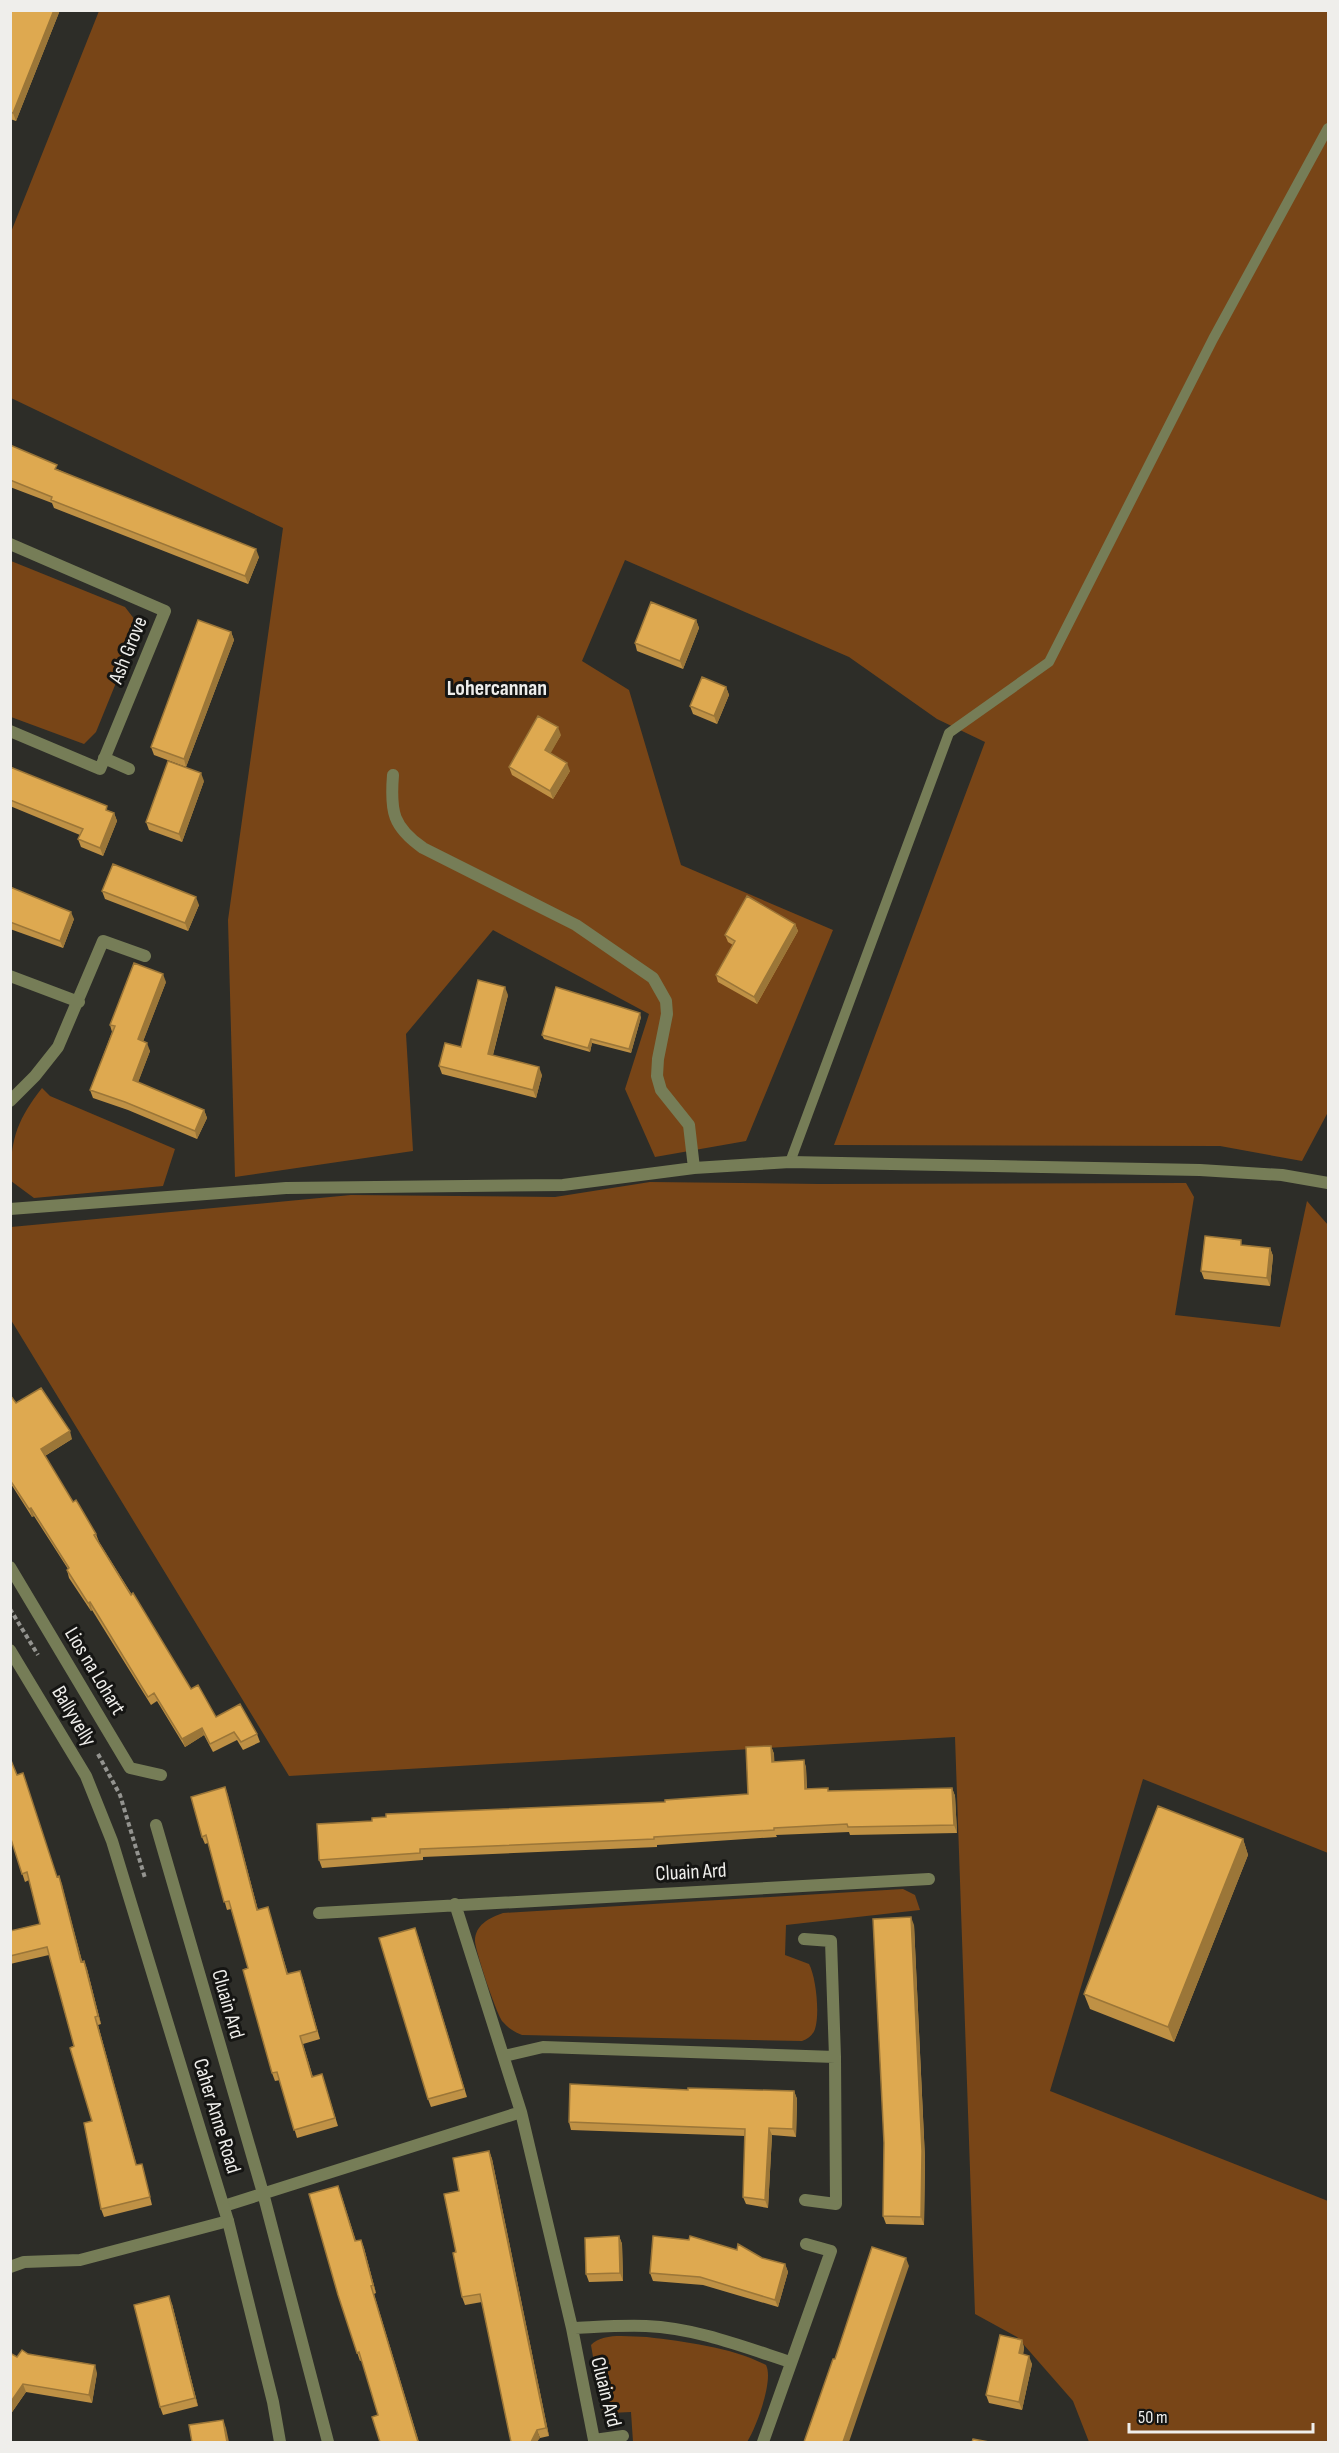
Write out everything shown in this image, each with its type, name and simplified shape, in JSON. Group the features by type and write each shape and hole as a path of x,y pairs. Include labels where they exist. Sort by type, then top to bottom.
{"street":[{"name":"Ash Grove","path":"10,544 165,611 104,758"},
{"path":"10,730 100,769 104,758 129,769"},
{"path":"393,775 393,803 398,827 406,837 434,854 576,925 653,978 666,1000 667,1014 657,1076 661,1090 689,1125 694,1168"},
{"path":"10,1101 35,1076 58,1047 103,941 145,956"},
{"path":"10,976 79,1002"},
{"path":"10,1209 286,1188 563,1185 694,1168 790,1162 1200,1170 1282,1175 1329,1183"},
{"name":"Lios na Lohart","path":"10,1567 130,1768 161,1775"},
{"name":"Ballyvelly","path":"10,1650 76,1757 100,1804"},
{"name":"Caher Anne Road","path":"100,1804 224,2206 273,2402 280,2442"},
{"name":"Cluain Ard","path":"156,1825 263,2193 328,2442"},
{"name":"Cluain Ard","path":"319,1912 929,1879"},
{"name":"Cluain Ard","path":"455,1904 521,2112 572,2328 594,2440 623,2436"},
{"path":"804,1939 831,1941 836,2204 805,2200"},
{"path":"504,2056 543,2047 835,2057"},
{"path":"224,2206 521,2112"},
{"path":"10,2267 24,2262 80,2260 228,2221"},
{"path":"763,2442 831,2252 806,2244"},
{"name":"Cluain Ard","path":"572,2328 648,2326 733,2342 790,2362"}],"lane":[{"path":"790,1162 949,733 1049,662 1213,339 1329,128"}],"shaded area":[{"path":"99,11 1328,11 1328,1112 1302,1161 1220,1146 834,1145 985,742 937,719 849,657 625,560 582,661 629,690 681,865 833,930 746,1141 655,1157 625,1089 649,1014 493,930 406,1034 413,1151 235,1177 228,920 283,528 11,398 11,232"},
{"path":"11,561 125,607 135,620 135,636 96,732 84,744 11,717"},
{"path":"42,1088 50,1096 175,1149 163,1186 34,1198 11,1181 12,1154 17,1131 26,1110"},
{"path":"650,1182 1186,1183 1194,1197 1175,1315 1280,1327 1307,1201 1328,1225 1328,1853 1143,1779 1050,2091 1328,2201 1328,2442 1089,2442 1073,2401 1017,2337 975,2314 955,1737 289,1776 11,1320 11,1227 351,1195 555,1197"},
{"path":"903,1889 915,1895 920,1910 786,1925 785,1955 809,1964 815,1986 817,2014 815,2029 802,2041 522,2035 509,2028 500,2017 475,1941 480,1926 503,1913"},
{"path":"647,2337 693,2343 723,2350 766,2365 768,2381 766,2392 747,2442 633,2442 631,2412 610,2413 602,2410 591,2345 602,2338"}],"building":[{"path":"10,10 54,10 13,113 10,112"},
{"path":"10,445 57,465 55,469 256,549 245,576 51,500 52,497 10,480"},
{"path":"651,602 696,620 680,661 635,643"},
{"path":"198,620 231,632 184,759 151,747"},
{"path":"702,677 726,687 714,716 690,706"},
{"path":"538,716 558,727 545,750 567,763 550,791 509,767"},
{"path":"168,761 201,773 179,834 146,822"},
{"path":"10,767 107,806 106,810 114,813 100,848 78,839 83,829 10,800"},
{"path":"113,864 196,897 185,923 102,891"},
{"path":"10,887 71,912 60,941 10,922"},
{"path":"747,896 795,924 754,997 716,975 735,941 725,935"},
{"path":"134,963 163,974 138,1039 147,1043 133,1080 204,1110 195,1131 90,1090 115,1026 110,1025"},
{"path":"478,980 505,987 488,1054 539,1067 533,1090 439,1066 445,1043 461,1047"},
{"path":"556,987 640,1013 629,1049 591,1039 588,1048 542,1035"},
{"path":"1205,1236 1241,1240 1241,1245 1270,1248 1267,1278 1201,1271"},
{"path":"41,1388 70,1431 41,1449 73,1502 76,1500 96,1534 94,1535 131,1595 133,1593 191,1689 198,1685 216,1717 240,1704 257,1734 241,1742 234,1732 210,1744 202,1728 182,1739 154,1693 148,1697 90,1602 88,1603 67,1570 69,1568 31,1508 29,1509 10,1480 10,1395 16,1403"},
{"path":"771,1746 772,1762 804,1760 805,1789 828,1788 828,1791 952,1788 954,1825 848,1827 847,1824 774,1828 774,1830 654,1837 654,1839 420,1849 420,1853 319,1860 317,1824 372,1821 372,1818 386,1817 386,1814 665,1802 665,1800 748,1794 746,1747"},
{"path":"10,1758 17,1775 23,1773 57,1877 59,1876 81,1962 84,1961 98,2016 95,2017 136,2165 142,2164 150,2197 101,2209 84,2123 92,2121 70,2048 74,2046 47,1947 10,1956 10,1931 40,1924 27,1872 22,1874 10,1836"},
{"path":"225,1787 257,1910 268,1907 287,1974 300,1971 317,2031 300,2036 312,2077 322,2074 335,2118 294,2130 277,2072 272,2073 243,1970 248,1968 229,1901 224,1902 206,1835 202,1837 191,1797"},
{"path":"1158,1806 1243,1839 1168,2027 1084,1994"},
{"path":"911,1917 922,2151 921,2217 883,2216 884,2143 873,1919"},
{"path":"415,1928 464,2089 428,2099 379,1938"},
{"path":"570,2084 688,2090 688,2088 794,2091 793,2129 769,2128 765,2200 743,2197 745,2129 569,2122"},
{"path":"489,2151 546,2428 537,2430 531,2442 511,2442 480,2294 462,2297 453,2253 456,2252 444,2194 459,2191 453,2158"},
{"path":"338,2186 355,2241 361,2240 373,2285 371,2286 418,2442 380,2442 372,2417 378,2415 359,2352 357,2353 338,2295 309,2194"},
{"path":"619,2236 620,2273 586,2274 585,2238"},
{"path":"653,2236 689,2240 690,2236 737,2250 738,2244 762,2258 785,2264 775,2300 700,2277 650,2273"},
{"path":"872,2247 906,2258 843,2442 804,2442 833,2359 835,2359"},
{"path":"169,2296 195,2398 160,2407 134,2305"},
{"path":"1000,2335 1022,2340 1019,2353 1029,2356 1019,2402 986,2395"},
{"path":"22,2350 28,2354 95,2365 89,2395 23,2384 10,2403 10,2353 17,2357"},
{"path":"223,2420 227,2442 192,2442 189,2425"},
{"path":"973,2439 989,2442 972,2442"}],"district":[{"name":"Lohercannan","path":"497,688"}]}
